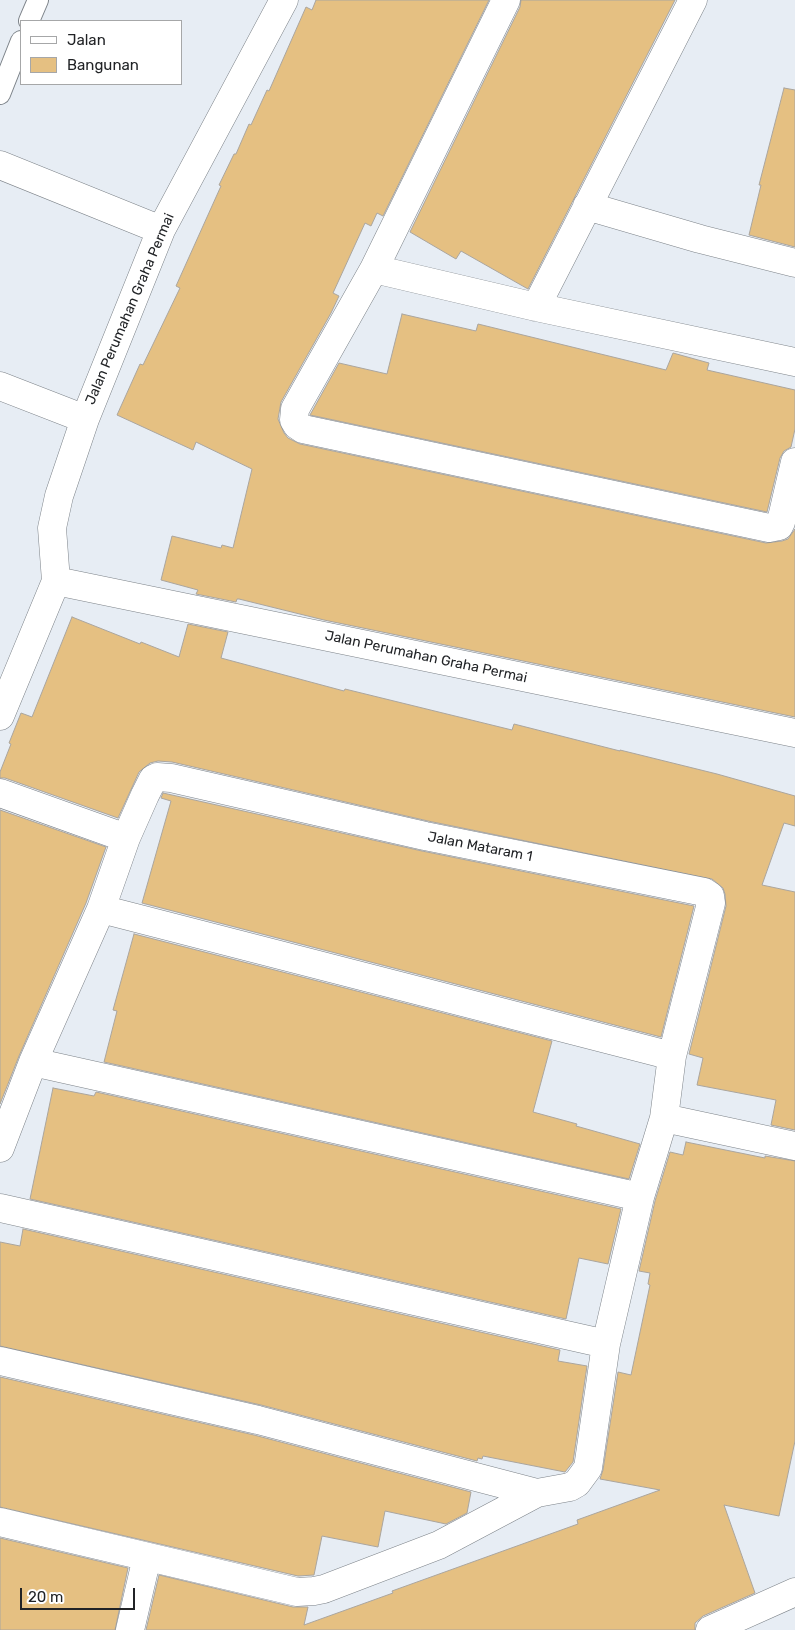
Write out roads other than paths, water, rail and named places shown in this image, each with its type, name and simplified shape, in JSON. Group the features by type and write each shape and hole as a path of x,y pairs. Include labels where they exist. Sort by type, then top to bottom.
{"street":[{"name":"Jalan Perumahan Graha Permai","path":"0,716 56,581 52,528 59,496 85,419 161,230 284,0"},
{"path":"506,0 374,269 295,409 294,420 297,425 300,428 769,528 779,526 781,522 795,462"},
{"path":"536,307 694,0"},
{"path":"0,165 161,230"},
{"path":"587,206 700,239 795,263"},
{"path":"374,269 536,307 795,362"},
{"path":"0,386 85,419"},
{"name":"Jalan Perumahan Graha Permai","path":"56,581 795,733"},
{"name":"Jalan Mataram 1","path":"0,1148 33,1062 101,909 126,838 153,779 162,777 425,836 704,892 710,896 711,903 672,1056 664,1118 640,1197 606,1344 588,1468 583,1477 570,1487 537,1493"},
{"path":"0,793 126,838"},
{"path":"101,909 672,1056"},
{"path":"33,1062 640,1197"},
{"path":"664,1118 795,1146"},
{"path":"0,1208 606,1344"},
{"path":"0,1361 258,1420 537,1493"},
{"path":"0,1522 297,1592 324,1589 439,1545 537,1493"},
{"path":"130,1630 147,1557"},
{"path":"710,1630 795,1592"}],"lane":[{"path":"29,20 38,0"},
{"path":"0,94 20,44"}]}
